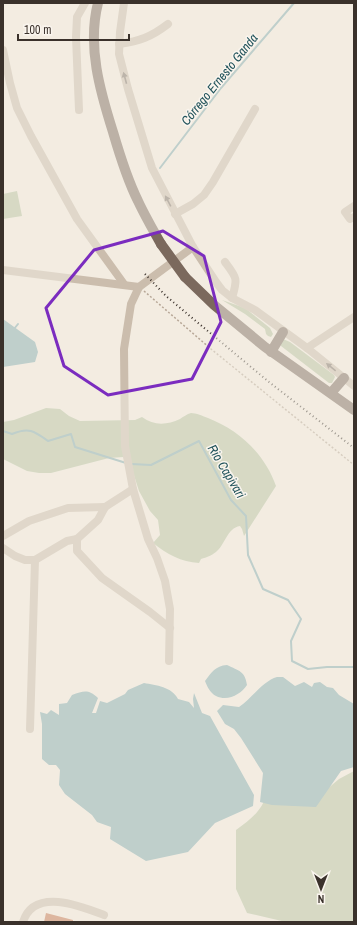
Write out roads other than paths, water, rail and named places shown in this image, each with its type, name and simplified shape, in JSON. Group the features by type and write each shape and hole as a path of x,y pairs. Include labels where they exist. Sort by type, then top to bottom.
{"main road":[{"path":"98,3 94,41 96,75 124,168 138,202 161,244 185,277 214,305 271,352 354,410"},
{"path":"271,352 283,332"},
{"path":"331,393 344,378"}],"street":[{"path":"79,110 76,37 77,17 85,3"},
{"path":"124,3 119,44 121,61 152,168 193,247 222,290 232,298 255,310 283,332 307,348 354,386"},
{"path":"77,17 87,8 91,9 95,29"},
{"path":"119,44 142,40 168,24"},
{"path":"3,50 17,108 31,136 78,219 124,284"},
{"path":"175,214 193,204 204,194 213,182 256,109"},
{"path":"354,206 345,212 350,219 354,217"},
{"path":"169,661 170,609 165,581 148,538 133,489 125,446 124,349 131,304 140,285 193,247"},
{"path":"225,262 236,276 232,298"},
{"path":"3,270 140,285"},
{"path":"307,348 354,318"},
{"path":"3,548 15,556 25,560 35,560 67,541 77,538 98,520 105,507 133,489"},
{"path":"3,536 30,521 68,508 105,507"},
{"path":"77,538 77,551 102,578 170,628"},
{"path":"30,729 35,560"},
{"path":"23,922 25,916 34,906 42,903 53,902 73,904 104,915"}],"water":[{"path":"3,319 35,342 38,352 35,362 3,367"},
{"path":"227,665 243,674 247,685 238,694 230,698 221,698 212,693 205,681 217,668"},
{"path":"277,677 283,677 295,686 304,682 312,687 314,683 320,682 327,687 333,688 339,695 354,704 354,767 341,771 316,807 272,805 260,802 263,773 241,738 234,729 225,724 217,711 223,705 239,707 267,682"},
{"path":"144,683 168,689 178,699 189,702 194,708 194,693 202,713 210,716 254,795 253,806 215,823 188,852 146,861 110,839 111,827 97,822 92,815 65,794 59,785 60,770 56,765 49,765 42,759 42,724 40,712 47,714 51,710 59,715 59,704 67,703 72,695 89,692 98,698 92,713 96,713 100,701 107,703 125,694 128,690"}],"waterway":[{"name":"Córrego Ernesto Ganda","path":"160,168 221,88 294,3"},
{"name":"Córrego Ernesto Ganda","path":"14,329 18,324"},
{"name":"Rio Capivari","path":"3,431 12,434 23,431 31,431 48,441 71,434 75,447 126,463"},
{"name":"Rio Capivari","path":"131,464 151,465 199,441 231,500 246,516 248,555 263,589 288,600 301,619 291,641 292,661 308,669 354,667"}],"railway":[{"path":"145,274 166,296 269,382 354,448"}]}
